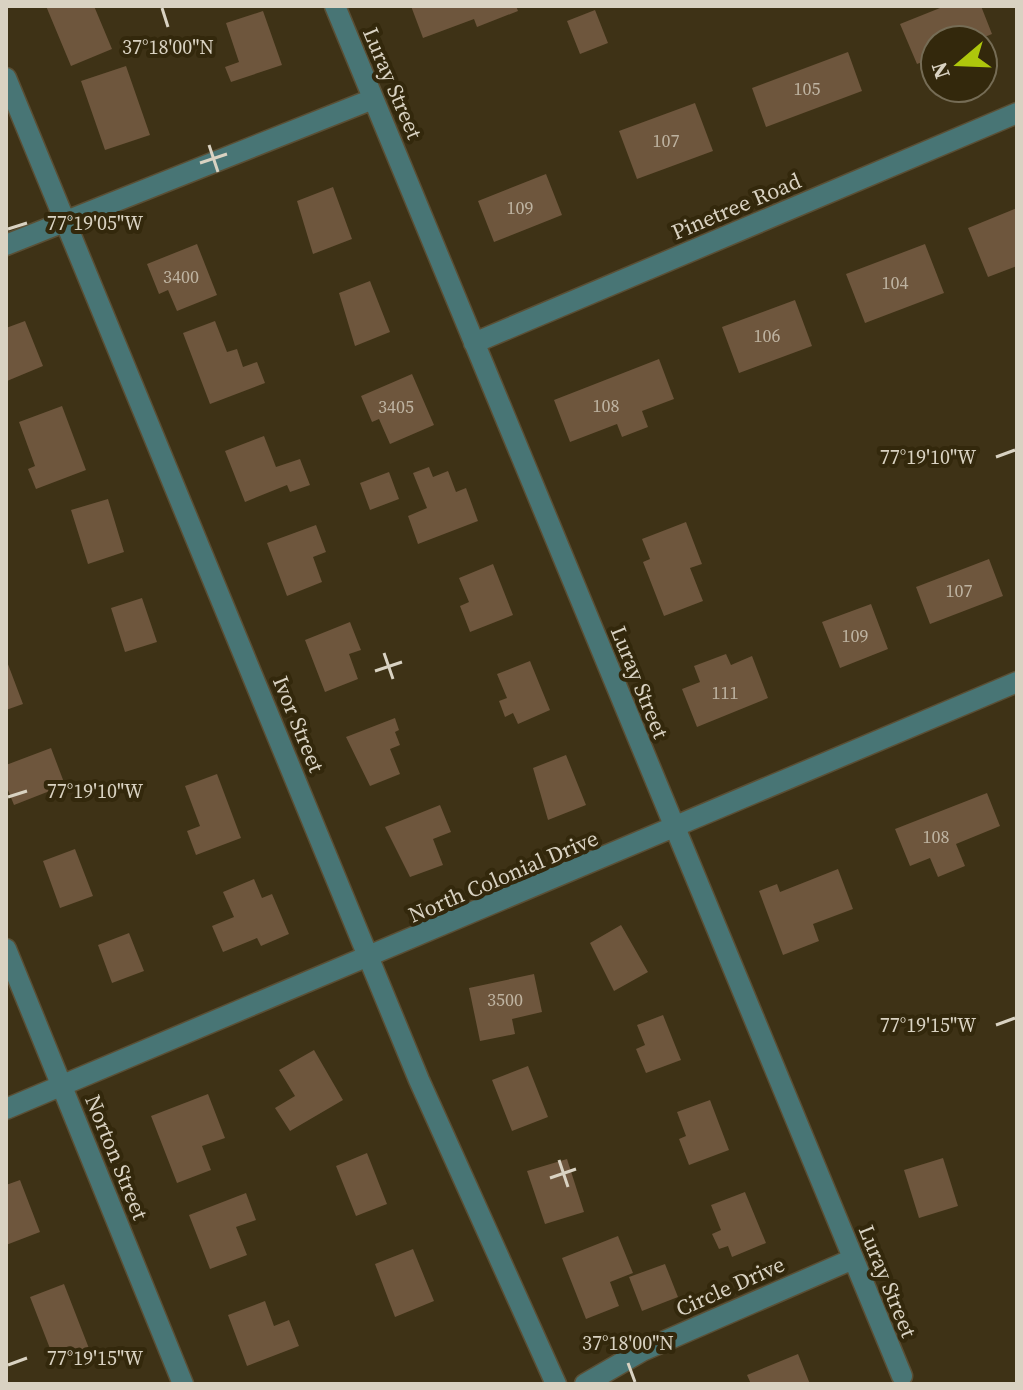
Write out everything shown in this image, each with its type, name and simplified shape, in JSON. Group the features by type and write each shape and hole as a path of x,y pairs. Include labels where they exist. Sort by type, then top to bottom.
{"street":[{"name":"Luray Street","path":"335,6 902,1376"},
{"name":"Ivor Street","path":"6,78 419,1080 556,1384"},
{"path":"6,245 373,99"},
{"name":"Pinetree Road","path":"474,343 1017,113"},
{"name":"North Colonial Drive","path":"6,1109 675,830 1017,682"},
{"name":"Norton Street","path":"6,949 183,1384"},
{"name":"Circle Drive","path":"585,1384 642,1351 853,1259"}],"building":[{"path":"46,6 94,6 112,49 71,66"},
{"path":"411,6 516,6 518,11 477,27 474,19 423,38"},
{"path":"945,6 981,6 988,24 919,24 917,64 900,24"},
{"path":"595,10 608,43 580,54 567,21"},
{"path":"263,11 282,65 231,82 225,67 239,62 226,23"},
{"path":"848,52 862,91 766,127 752,88"},
{"path":"126,66 150,135 105,150 81,81"},
{"path":"695,103 713,151 637,179 619,131"},
{"path":"546,174 562,215 494,242 478,201"},
{"path":"333,187 352,239 313,254 297,201"},
{"path":"1017,208 1017,266 988,277 968,228"},
{"path":"197,244 217,295 177,311 168,290 159,294 147,264"},
{"path":"925,244 944,293 865,323 846,274"},
{"path":"370,281 390,332 355,346 339,293"},
{"path":"795,300 812,346 739,373 722,327"},
{"path":"25,321 43,366 7,381 6,328"},
{"path":"215,321 227,352 237,349 243,367 257,362 265,383 210,404 183,333"},
{"path":"659,359 674,399 642,411 648,427 622,437 617,424 570,442 554,400"},
{"path":"412,374 434,425 390,444 379,419 372,422 361,396"},
{"path":"62,406 86,470 36,489 28,469 35,466 19,422"},
{"path":"264,436 276,467 300,459 310,485 290,492 287,485 245,502 225,451"},
{"path":"429,467 433,477 448,471 456,492 466,488 478,521 418,544 408,516 427,508 413,473"},
{"path":"389,472 399,499 370,510 360,483"},
{"path":"108,499 124,552 88,564 71,510"},
{"path":"686,522 702,564 690,568 703,601 664,616 643,562 650,559 642,539"},
{"path":"316,525 326,552 313,557 322,582 287,596 267,543"},
{"path":"989,559 1003,596 930,624 916,587"},
{"path":"493,564 513,615 470,632 460,606 469,602 459,578"},
{"path":"142,598 157,642 125,652 111,608"},
{"path":"871,604 888,649 840,668 822,622"},
{"path":"350,622 361,650 349,654 358,679 325,692 305,640"},
{"path":"726,654 731,665 752,656 768,698 697,727 682,689 700,682 694,666"},
{"path":"6,659 23,704 6,710"},
{"path":"530,661 550,710 518,724 513,713 505,717 499,701 507,698 497,674"},
{"path":"395,718 399,730 395,732 400,745 390,749 400,774 370,786 346,737"},
{"path":"51,748 65,785 14,805 6,785 6,765"},
{"path":"566,755 586,805 548,820 533,768"},
{"path":"217,774 241,838 196,855 187,831 200,826 185,786"},
{"path":"987,793 1000,826 956,844 965,866 938,877 930,858 910,866 895,829"},
{"path":"440,805 451,832 433,839 443,865 410,877 385,827"},
{"path":"75,849 93,896 60,908 43,861"},
{"path":"838,869 853,909 813,924 819,941 783,955 759,891 777,884 780,892"},
{"path":"254,879 262,898 272,894 289,934 261,946 257,938 223,952 212,926 234,917 223,892"},
{"path":"621,925 648,972 614,991 590,943"},
{"path":"129,933 144,971 112,983 98,945"},
{"path":"534,974 542,1012 512,1019 515,1034 480,1041 469,988"},
{"path":"663,1015 681,1060 646,1073 636,1049 645,1045 637,1025"},
{"path":"314,1050 343,1100 290,1131 275,1108 295,1096 279,1070"},
{"path":"528,1066 548,1117 512,1131 492,1080"},
{"path":"208,1094 225,1138 202,1146 211,1170 177,1183 151,1116"},
{"path":"710,1100 729,1150 689,1165 679,1139 686,1136 677,1112"},
{"path":"367,1153 387,1204 356,1216 336,1166"},
{"path":"943,1158 958,1206 919,1218 904,1170"},
{"path":"567,1159 584,1212 545,1224 527,1171"},
{"path":"20,1180 40,1232 6,1245 6,1185"},
{"path":"745,1192 766,1243 732,1257 728,1246 719,1249 712,1234 721,1230 711,1205"},
{"path":"246,1193 256,1220 236,1227 247,1255 210,1269 189,1215"},
{"path":"618,1236 633,1273 610,1282 619,1306 586,1319 562,1258"},
{"path":"413,1249 434,1301 395,1317 375,1264"},
{"path":"665,1264 678,1297 642,1311 629,1277"},
{"path":"64,1284 90,1351 56,1364 30,1297"},
{"path":"265,1301 274,1326 289,1320 299,1346 247,1366 228,1315"},
{"path":"798,1354 810,1384 751,1384 747,1375"}]}
